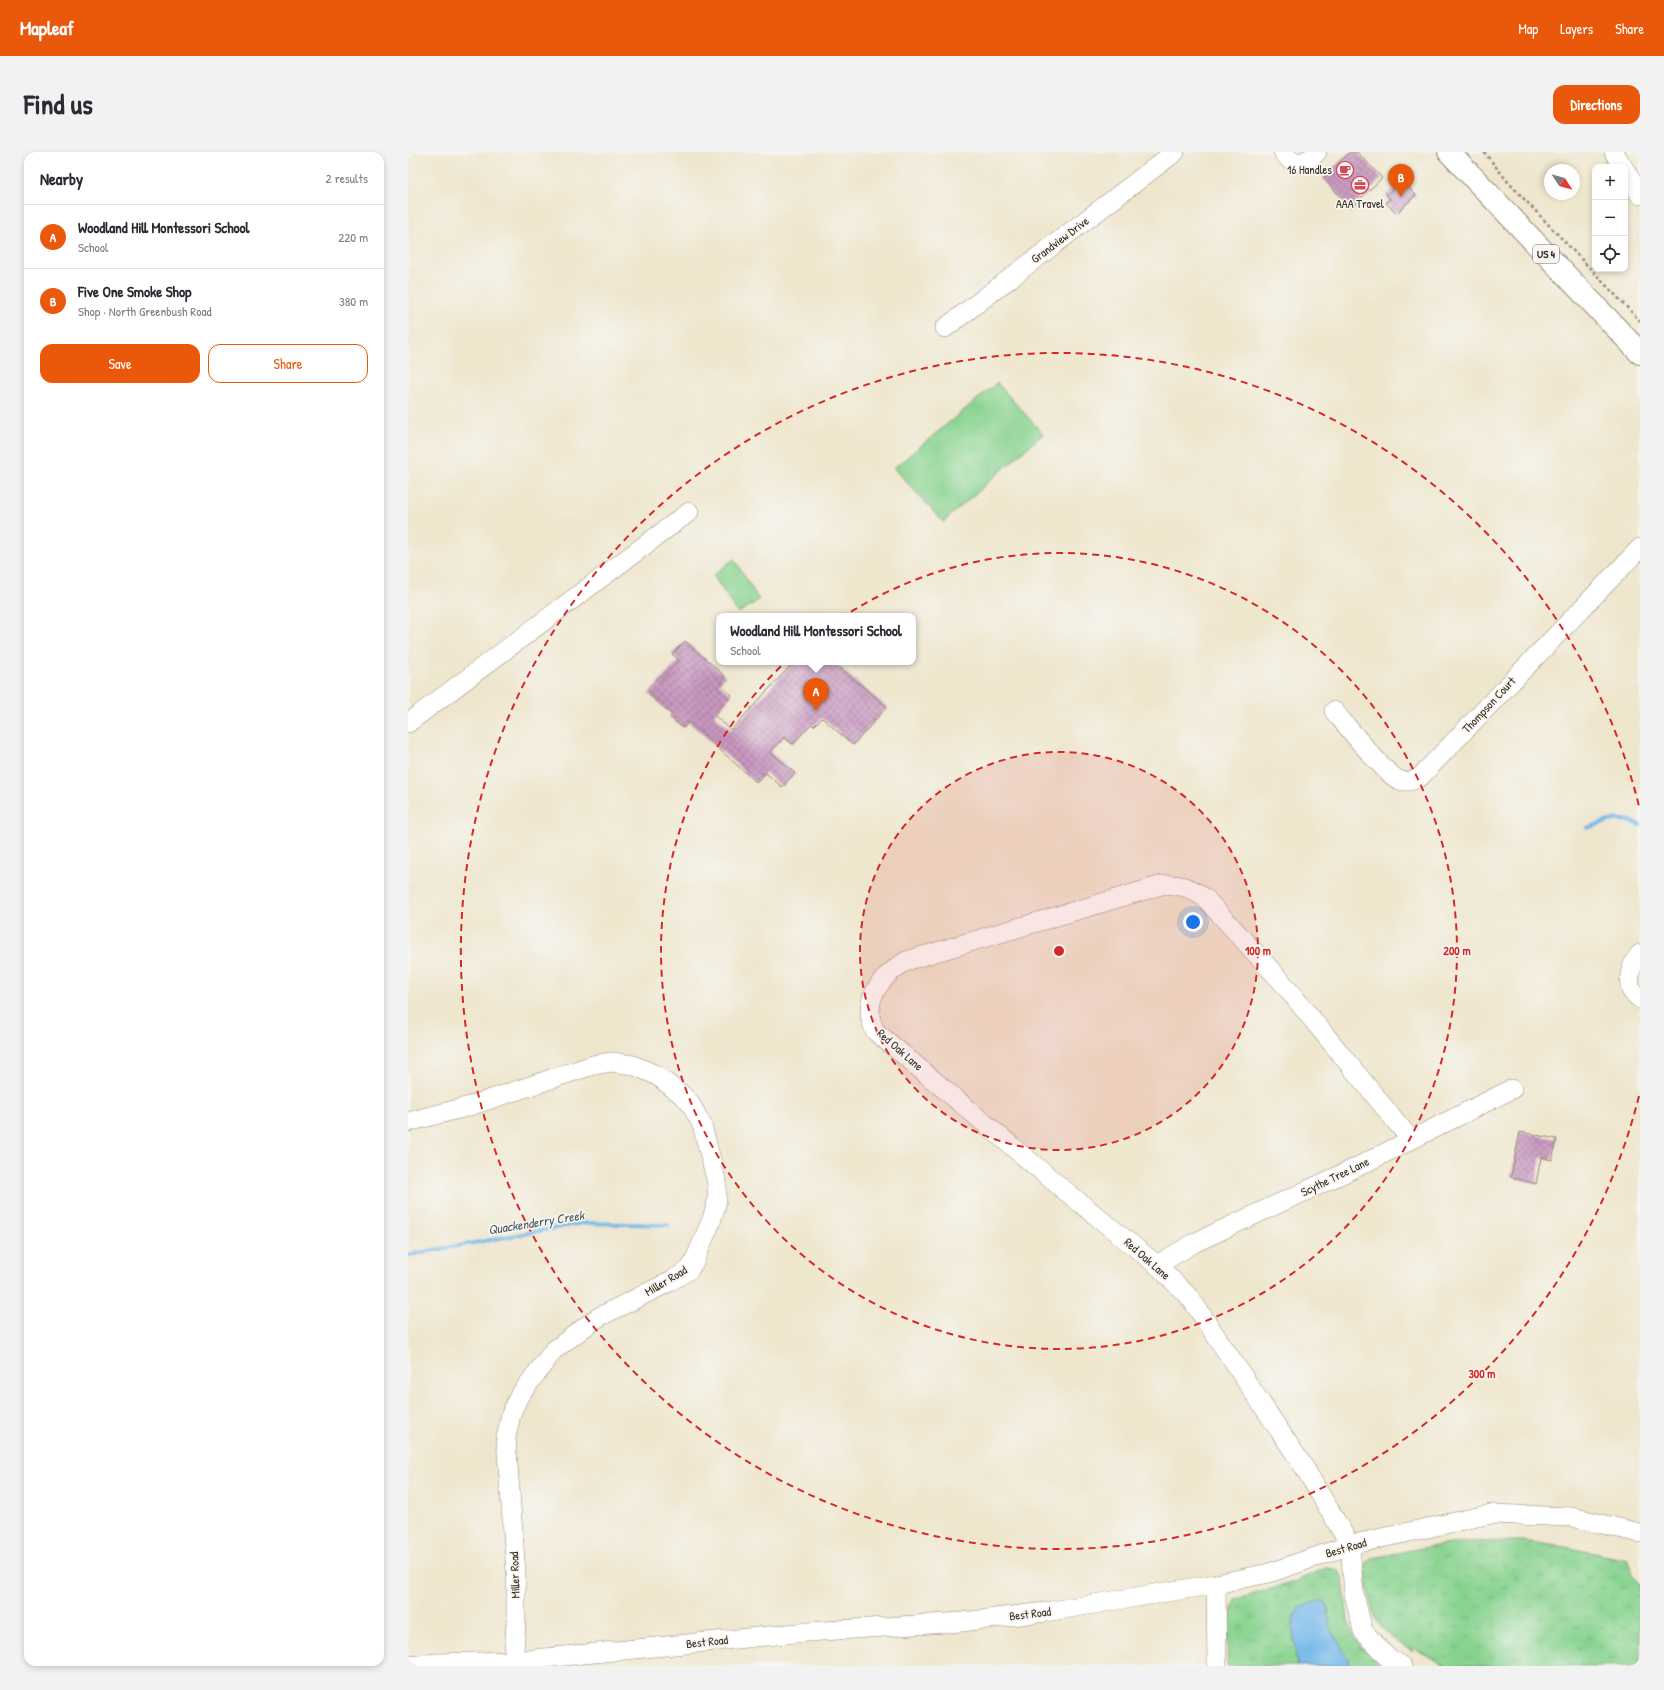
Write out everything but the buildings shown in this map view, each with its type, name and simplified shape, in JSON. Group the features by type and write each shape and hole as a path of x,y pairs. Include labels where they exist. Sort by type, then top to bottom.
{"main road":[{"name":"US 4","path":"1449,152 1640,353"}],"street":[{"name":"Grandview Drive","path":"945,328 1175,152"},
{"path":"1282,152 1289,160 1299,164 1310,159 1317,152"},
{"path":"1614,152 1621,164"},
{"path":"1628,175 1640,195"},
{"path":"408,723 689,512"},
{"name":"Thompson Court","path":"1334,711 1387,771 1399,780 1412,782 1420,777 1640,548"},
{"name":"Red Oak Lane","path":"1350,1545 1304,1467 1191,1299 1157,1265 1058,1185 875,1031 872,1025 871,1010 873,996 881,981 892,970 906,961 1162,885 1176,884 1193,889 1206,899 1281,981 1412,1140"},
{"path":"1640,954 1634,960 1629,979 1631,991 1640,999"},
{"name":"Miller Road","path":"408,1122 470,1106 593,1065 612,1062 633,1065 656,1076 682,1094 690,1103 702,1125 717,1183 717,1201 712,1219 694,1262 689,1270 669,1282 597,1318 554,1350 519,1396 511,1414 506,1438 516,1573 516,1623 513,1663"},
{"name":"Scythe Tree Lane","path":"1157,1265 1194,1243 1355,1168 1512,1089"},
{"name":"Best Road","path":"408,1666 437,1663 513,1663 807,1632 969,1621 1045,1612 1216,1584 1269,1573 1350,1545 1491,1514 1572,1516 1640,1533"},
{"path":"1350,1545 1354,1594 1364,1631 1388,1656 1402,1666"},
{"path":"1216,1584 1217,1666"}],"path":[{"path":"1484,152 1508,182 1640,321"}],"green space":[{"path":"997,383 1043,434 943,522 894,468"},
{"path":"734,559 759,600 738,613 713,575"},
{"path":"1522,1541 1565,1547 1628,1560 1632,1575 1640,1583 1640,1666 1446,1666 1414,1648 1412,1651 1398,1642 1380,1625 1375,1616 1369,1596 1365,1567 1368,1561 1374,1558 1416,1549 1463,1542"},
{"path":"1326,1568 1335,1569 1339,1572 1343,1579 1348,1621 1356,1640 1363,1649 1391,1666 1349,1666 1346,1656 1330,1625 1328,1618 1328,1606 1292,1621 1297,1666 1227,1666 1228,1623 1235,1600 1297,1581"}],"water":[{"path":"1318,1601 1325,1601 1330,1625 1346,1656 1349,1666 1297,1666 1292,1621 1299,1608"}],"waterway":[{"name":"Quackenderry Creek","path":"1587,828 1614,820 1626,820 1640,825"},
{"name":"Quackenderry Creek","path":"408,1255 583,1223 668,1225"}],"place":[{"name":"16 Handles","path":"1345,170"},
{"name":"AAA Travel","path":"1360,185"},
{"name":"Five One Smoke Shop","path":"1401,197"},
{"name":"Woodland Hill Montessori School","path":"816,711"}]}
